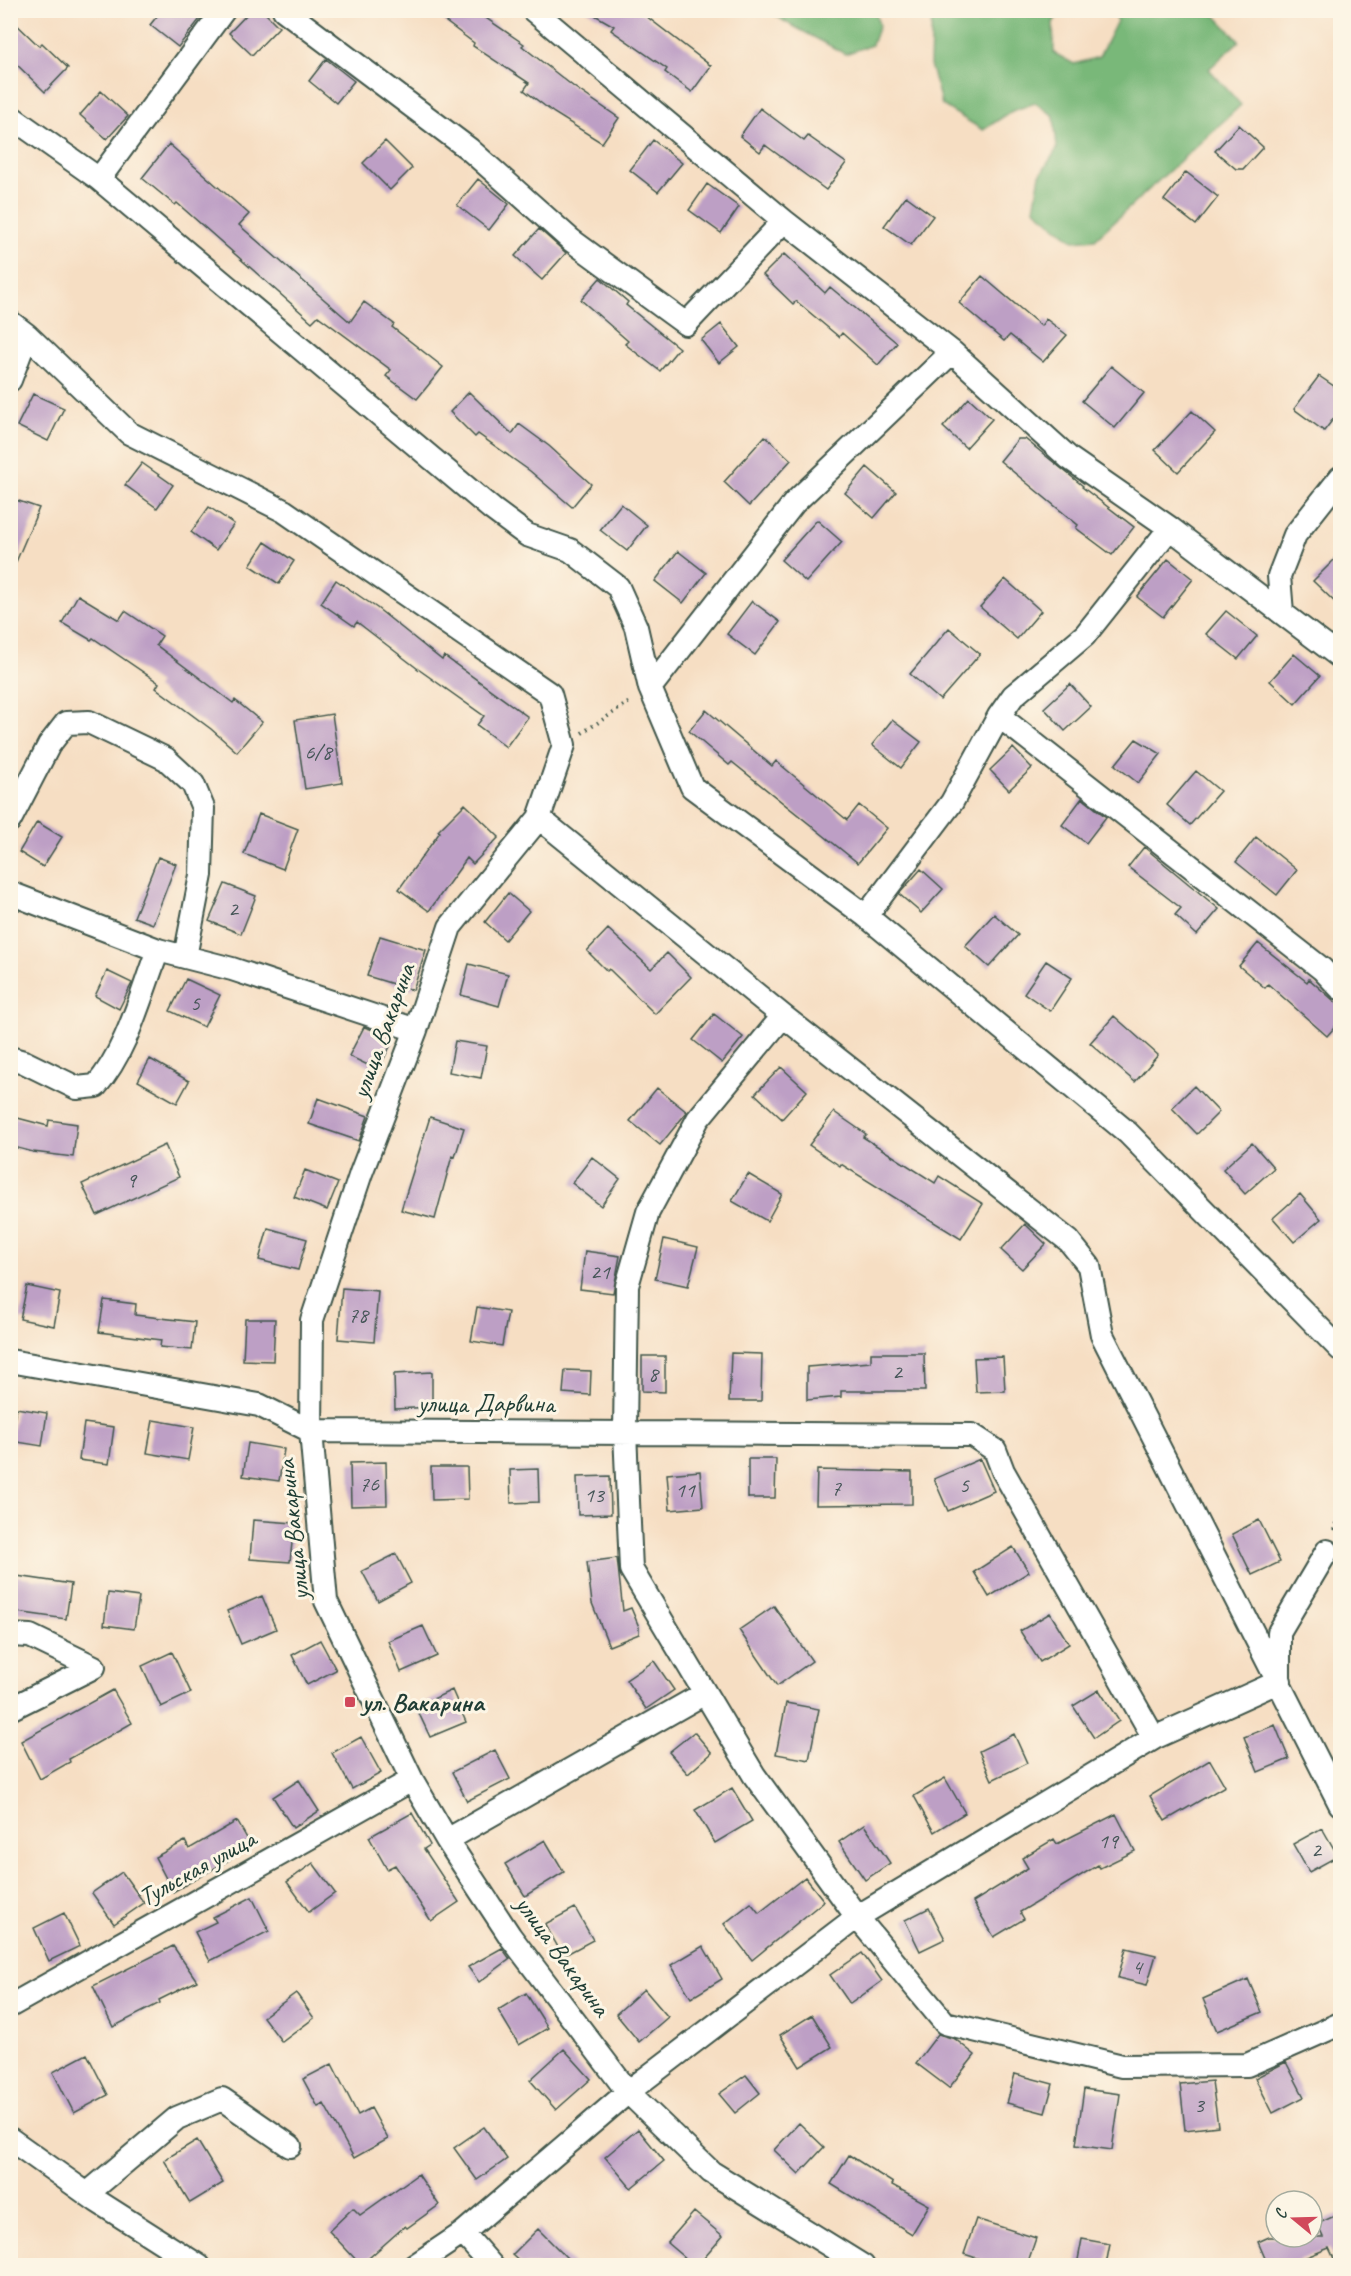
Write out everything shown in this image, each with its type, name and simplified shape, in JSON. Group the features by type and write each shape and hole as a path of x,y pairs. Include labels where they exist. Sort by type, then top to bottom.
{"street":[{"path":"99,179 224,10"},
{"path":"285,10 469,149 571,240 686,324 784,221"},
{"path":"533,10 784,221 952,352 1069,458 1170,528 1341,657"},
{"path":"10,116 99,179 492,509 527,535 570,550 618,587 636,627 650,688 692,787 866,916 1128,1133 1341,1349"},
{"path":"10,380 19,328"},
{"path":"19,328 129,433 284,511 550,694 564,745 539,818 783,1016 1069,1241 1089,1266 1102,1335 1341,1804"},
{"path":"650,688 794,503 952,352"},
{"path":"1282,613 1279,576 1295,535 1341,478"},
{"path":"866,916 952,802 999,716 1013,696 1085,635 1170,528"},
{"path":"999,716 1322,969 1341,988"},
{"path":"10,820 50,746 66,723 89,722 166,759 193,784 203,808 201,875 185,957"},
{"name":"улица Вакарина","path":"539,818 450,927 416,1030 361,1173 312,1320 311,1431 326,1601 412,1780 447,1840 510,1936 628,2092 711,2172 862,2265"},
{"path":"10,893 158,950 232,969 416,1030"},
{"path":"10,1058 24,1062 77,1088 96,1086 110,1070 158,950"},
{"path":"783,1016 698,1119 648,1212 627,1286 625,1432 631,1569 754,1775 857,1917 945,2023 1122,2066 1247,2065 1341,2024"},
{"name":"улица Дарвина","path":"10,1361 259,1405 311,1431 972,1436 994,1450 1003,1471 1154,1738"},
{"path":"1280,1682 1279,1632 1327,1551"},
{"path":"10,1635 30,1636 94,1667 10,1709"},
{"path":"414,2265 463,2233 628,2092 857,1917 1154,1738 1280,1682"},
{"path":"447,1840 705,1693"},
{"name":"Тульская улица","path":"10,2006 412,1780"},
{"path":"87,2194 177,2118 222,2099 290,2146"},
{"path":"10,2139 87,2194 199,2265"},
{"path":"463,2233 492,2265"}],"path":[{"path":"564,745 650,688"}],"green space":[{"path":"770,11 875,11 879,25 872,45 845,54"},
{"path":"932,11 1060,11 1053,23 1054,53 1074,64 1099,57 1117,21 1115,11 1211,11 1239,41 1209,69 1241,105 1095,239 1074,241 1034,209 1040,175 1057,149 1054,116 1035,103 1012,111 983,130 942,105 930,65"}],"building":[{"path":"162,10 207,10 178,47 150,25"},
{"path":"251,10 262,10 279,27 252,55 229,33"},
{"path":"430,10 474,10 524,44 522,46 574,87 619,118 602,143 554,113 524,90 529,83 473,46 474,43"},
{"path":"586,10 638,10 711,66 692,92 665,72 667,69 611,30 614,26"},
{"path":"10,18 39,46 42,43 68,68 45,92 10,58"},
{"path":"326,59 354,81 336,103 309,81"},
{"path":"101,91 128,116 107,139 80,115"},
{"path":"760,108 804,141 808,136 846,163 826,190 765,145 760,152 740,136"},
{"path":"1239,125 1263,147 1243,169 1236,169 1215,151"},
{"path":"653,140 682,163 658,192 630,170"},
{"path":"385,141 412,168 390,190 363,163"},
{"path":"169,144 249,214 239,225 350,322 364,302 394,324 392,327 443,367 417,399 386,376 391,370 318,316 312,322 177,203 175,205 142,178"},
{"path":"1186,172 1218,197 1196,225 1164,200"},
{"path":"478,179 509,204 489,230 457,205"},
{"path":"707,184 739,207 721,233 689,210"},
{"path":"906,196 933,216 911,245 884,226"},
{"path":"539,229 566,253 542,280 515,256"},
{"path":"784,254 825,293 830,287 897,343 878,365 842,333 839,337 796,301 793,304 763,275"},
{"path":"982,276 1041,326 1046,319 1067,335 1043,362 1010,335 1004,341 959,303"},
{"path":"600,278 628,302 626,305 679,348 660,371 625,344 628,341 581,300"},
{"path":"721,324 739,347 719,363 701,340"},
{"path":"1111,366 1144,393 1115,428 1082,401"},
{"path":"1319,376 1341,391 1341,409 1324,431 1294,409"},
{"path":"469,392 512,434 519,424 549,446 591,484 572,507 530,471 478,434 475,437 450,412"},
{"path":"33,394 64,408 48,441 17,426"},
{"path":"969,398 992,419 966,448 943,427"},
{"path":"1192,411 1215,432 1178,472 1155,450"},
{"path":"765,436 791,460 749,506 724,482"},
{"path":"1018,439 1025,439 1134,527 1112,555 1076,528 1078,525 1000,461"},
{"path":"142,463 173,485 157,508 125,485"},
{"path":"867,467 896,492 874,518 845,493"},
{"path":"10,498 39,508 10,576"},
{"path":"621,504 647,525 627,551 600,530"},
{"path":"209,507 234,524 216,550 191,532"},
{"path":"817,520 842,542 806,582 781,560"},
{"path":"265,542 294,561 279,584 250,565"},
{"path":"678,551 706,573 683,603 655,581"},
{"path":"1341,553 1341,608 1313,581"},
{"path":"1168,559 1193,579 1163,617 1137,597"},
{"path":"1005,579 1041,611 1017,639 980,607"},
{"path":"336,580 377,608 442,660 444,656 528,717 506,747 477,725 484,716 357,622 354,626 321,603"},
{"path":"78,595 119,620 125,611 162,636 156,645 233,703 235,700 262,722 237,752 211,729 156,688 159,683 93,638 91,640 62,623"},
{"path":"752,601 780,622 755,655 727,634"},
{"path":"1226,611 1257,636 1238,659 1206,634"},
{"path":"949,628 980,654 940,700 910,674"},
{"path":"1294,654 1320,676 1295,704 1270,681"},
{"path":"1070,684 1091,707 1065,731 1044,708"},
{"path":"706,710 772,766 776,761 847,820 859,805 887,828 858,863 732,762 729,765 689,731"},
{"path":"332,714 342,783 305,789 295,720"},
{"path":"892,720 921,742 901,768 872,745"},
{"path":"1136,739 1161,754 1138,783 1115,765"},
{"path":"1013,748 1032,768 1009,790 990,770"},
{"path":"1196,771 1220,791 1190,825 1167,805"},
{"path":"1082,798 1106,817 1086,843 1062,825"},
{"path":"465,804 499,837 473,864 467,858 429,911 399,889 440,832 438,831"},
{"path":"259,814 298,829 283,869 244,854"},
{"path":"37,822 62,837 43,867 19,852"},
{"path":"1256,837 1297,870 1277,895 1236,862"},
{"path":"1144,847 1219,909 1197,935 1175,915 1181,908 1128,867"},
{"path":"158,857 176,864 153,924 134,917"},
{"path":"921,869 943,889 921,913 899,894"},
{"path":"225,884 256,896 241,934 209,921"},
{"path":"508,893 529,911 505,940 485,922"},
{"path":"994,914 1018,935 989,967 965,946"},
{"path":"608,929 651,969 667,953 691,977 655,1014 587,951"},
{"path":"380,936 426,950 413,990 367,976"},
{"path":"1258,943 1307,982 1309,979 1341,1007 1341,1020 1327,1036 1268,984 1265,988 1239,966"},
{"path":"1046,961 1072,978 1050,1011 1024,993"},
{"path":"469,964 508,974 499,1006 461,995"},
{"path":"107,971 132,983 119,1009 95,996"},
{"path":"186,979 220,995 204,1027 170,1011"},
{"path":"714,1014 743,1037 722,1063 693,1040"},
{"path":"1114,1016 1158,1055 1135,1082 1090,1043"},
{"path":"364,1027 395,1037 378,1070 349,1056"},
{"path":"455,1041 487,1046 481,1078 449,1072"},
{"path":"150,1059 189,1081 177,1103 138,1081"},
{"path":"781,1067 807,1091 782,1119 755,1094"},
{"path":"1194,1086 1219,1112 1197,1134 1172,1108"},
{"path":"657,1088 687,1112 660,1145 630,1121"},
{"path":"318,1098 368,1116 359,1141 309,1124"},
{"path":"834,1112 866,1134 863,1137 935,1183 939,1176 983,1204 961,1239 809,1145"},
{"path":"10,1116 48,1126 49,1120 77,1124 73,1157 33,1152 10,1146"},
{"path":"430,1117 464,1128 455,1157 452,1156 435,1219 401,1210"},
{"path":"1252,1143 1274,1168 1245,1194 1223,1169"},
{"path":"165,1145 179,1177 97,1215 82,1184"},
{"path":"592,1157 620,1179 601,1206 572,1183"},
{"path":"305,1170 338,1183 327,1210 294,1197"},
{"path":"748,1174 782,1194 767,1221 732,1201"},
{"path":"1300,1194 1321,1219 1294,1242 1273,1218"},
{"path":"1025,1224 1046,1244 1022,1269 1001,1250"},
{"path":"268,1228 307,1239 298,1270 259,1260"},
{"path":"664,1239 698,1247 688,1286 655,1279"},
{"path":"585,1251 620,1256 613,1293 580,1289"},
{"path":"27,1286 60,1293 54,1326 20,1319"},
{"path":"342,1288 378,1291 374,1342 338,1339"},
{"path":"104,1300 136,1304 135,1315 195,1322 192,1350 160,1347 161,1340 99,1332"},
{"path":"477,1307 508,1312 502,1346 471,1341"},
{"path":"245,1319 275,1319 273,1361 243,1360"},
{"path":"731,1353 762,1354 761,1401 729,1401"},
{"path":"871,1353 924,1353 925,1391 841,1391 841,1397 807,1400 807,1367 871,1362"},
{"path":"642,1356 665,1356 665,1392 642,1391"},
{"path":"1003,1357 1005,1391 976,1392 974,1358"},
{"path":"565,1370 591,1371 590,1395 563,1393"},
{"path":"432,1372 432,1407 395,1409 394,1374"},
{"path":"16,1408 47,1413 42,1446 11,1441"},
{"path":"153,1420 194,1427 188,1460 147,1453"},
{"path":"84,1423 114,1427 109,1464 79,1460"},
{"path":"248,1443 284,1449 279,1481 243,1476"},
{"path":"748,1459 776,1459 775,1498 748,1498"},
{"path":"980,1459 994,1491 948,1511 934,1479"},
{"path":"386,1462 387,1505 351,1506 350,1463"},
{"path":"431,1467 467,1467 468,1499 432,1500"},
{"path":"538,1469 539,1502 511,1503 510,1470"},
{"path":"817,1470 912,1472 912,1504 816,1505"},
{"path":"700,1471 703,1507 670,1510 667,1474"},
{"path":"610,1476 611,1514 578,1515 577,1477"},
{"path":"253,1520 294,1523 290,1562 250,1559"},
{"path":"1259,1520 1280,1562 1252,1575 1232,1534"},
{"path":"1013,1547 1029,1572 989,1597 974,1572"},
{"path":"396,1554 411,1583 378,1601 362,1571"},
{"path":"617,1558 623,1611 631,1608 639,1627 639,1634 609,1646 592,1603 587,1562"},
{"path":"10,1575 71,1584 66,1619 10,1611"},
{"path":"108,1593 139,1597 134,1629 104,1625"},
{"path":"262,1596 276,1629 241,1644 227,1611"},
{"path":"774,1606 812,1661 777,1686 739,1630"},
{"path":"1050,1613 1069,1644 1040,1662 1020,1631"},
{"path":"423,1626 437,1656 401,1672 388,1641"},
{"path":"320,1640 336,1670 307,1685 292,1655"},
{"path":"172,1652 191,1693 161,1707 142,1666"},
{"path":"654,1661 674,1690 646,1709 626,1680"},
{"path":"113,1690 132,1723 69,1759 70,1762 40,1779 21,1741"},
{"path":"452,1690 466,1722 430,1737 416,1707"},
{"path":"1099,1690 1119,1721 1094,1738 1073,1706"},
{"path":"786,1703 819,1709 809,1760 776,1754"},
{"path":"1275,1725 1289,1759 1258,1772 1244,1737"},
{"path":"694,1732 712,1753 688,1774 669,1752"},
{"path":"1014,1734 1027,1763 992,1780 979,1751"},
{"path":"361,1737 381,1773 352,1789 332,1753"},
{"path":"495,1750 510,1779 467,1801 452,1772"},
{"path":"1210,1760 1225,1786 1165,1821 1150,1796"},
{"path":"945,1778 965,1813 934,1832 914,1796"},
{"path":"299,1780 319,1811 293,1828 273,1797"},
{"path":"732,1788 752,1821 715,1843 695,1810"},
{"path":"412,1813 430,1845 424,1849 459,1902 431,1921 395,1865 387,1869 369,1837"},
{"path":"1116,1814 1135,1851 1100,1868 1098,1865 1020,1912 1024,1919 994,1937 973,1902 1028,1868 1022,1858 1054,1839 1057,1844"},
{"path":"237,1821 252,1847 173,1892 155,1857 185,1841 189,1849"},
{"path":"864,1825 890,1863 865,1880 839,1842"},
{"path":"1322,1828 1338,1856 1309,1872 1293,1844"},
{"path":"545,1840 564,1872 525,1896 505,1864"},
{"path":"313,1863 335,1893 309,1912 287,1882"},
{"path":"122,1872 144,1903 114,1924 92,1893"},
{"path":"805,1877 824,1901 752,1960 724,1924 751,1903 759,1913"},
{"path":"252,1897 269,1931 210,1961 195,1932 216,1922 213,1917"},
{"path":"575,1908 593,1940 563,1956 545,1924"},
{"path":"929,1908 945,1939 920,1951 905,1920"},
{"path":"64,1913 80,1946 49,1961 34,1928"},
{"path":"173,1946 197,1981 113,2027 93,1986"},
{"path":"703,1946 722,1979 691,1998 671,1965"},
{"path":"502,1948 510,1959 479,1982 468,1967"},
{"path":"1126,1948 1156,1955 1147,1985 1118,1978"},
{"path":"862,1953 882,1981 850,2004 830,1975"},
{"path":"1248,1979 1262,2012 1217,2031 1203,1999"},
{"path":"644,1989 668,2017 639,2042 616,2014"},
{"path":"296,1993 314,2018 282,2042 263,2017"},
{"path":"526,1993 548,2028 519,2045 498,2010"},
{"path":"812,2015 832,2047 800,2067 780,2035"},
{"path":"938,2034 955,2039 975,2055 949,2088 916,2063"},
{"path":"564,2049 591,2079 556,2110 530,2080"},
{"path":"87,2054 108,2095 74,2113 53,2072"},
{"path":"1286,2062 1304,2097 1273,2113 1255,2078"},
{"path":"332,2064 358,2115 371,2108 388,2139 354,2158 324,2104 318,2107 303,2079"},
{"path":"1015,2074 1053,2084 1045,2113 1007,2103"},
{"path":"746,2075 760,2093 735,2113 719,2094"},
{"path":"1212,2081 1218,2126 1185,2130 1180,2084"},
{"path":"1084,2089 1120,2094 1112,2150 1076,2145"},
{"path":"799,2123 824,2147 799,2174 774,2150"},
{"path":"484,2127 507,2159 477,2180 454,2148"},
{"path":"638,2129 664,2161 631,2188 605,2157"},
{"path":"197,2140 223,2183 190,2203 164,2160"},
{"path":"849,2155 893,2183 892,2185 929,2205 912,2234 831,2184"},
{"path":"418,2174 439,2205 407,2228 405,2226 361,2265 329,2231 353,2208 360,2215"},
{"path":"694,2212 723,2236 698,2265 693,2265 667,2243"},
{"path":"1341,2213 1341,2265 1337,2265 1329,2248 1287,2265 1268,2265 1258,2242 1264,2239 1264,2249 1324,2249 1324,2221"},
{"path":"976,2219 1036,2238 1027,2265 998,2265 964,2254"},
{"path":"538,2229 574,2265 523,2265 512,2255"},
{"path":"1082,2239 1110,2244 1106,2265 1077,2265"}],"place":[{"name":"ул. Вакарина","path":"350,1702"}]}
